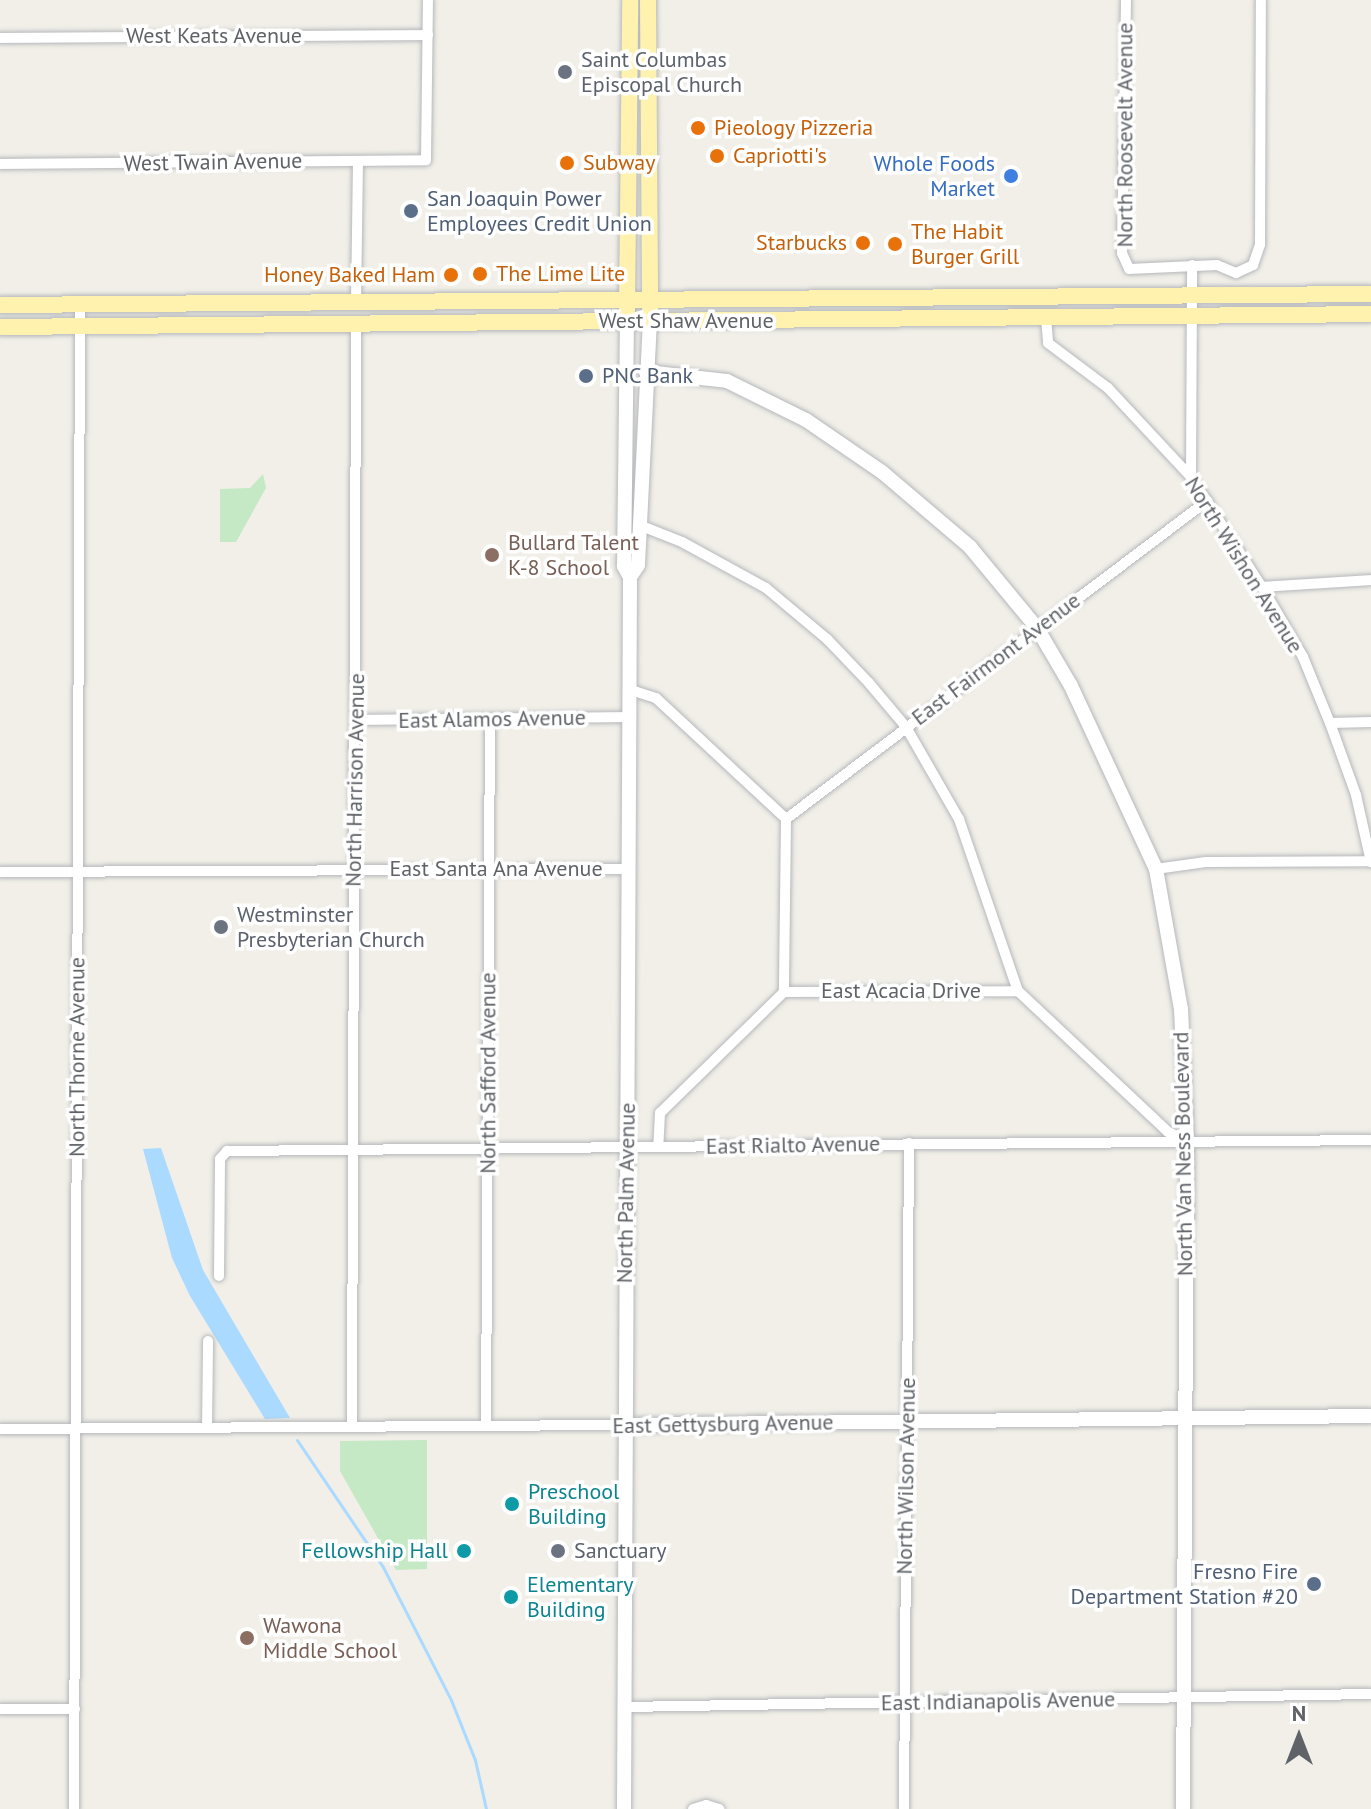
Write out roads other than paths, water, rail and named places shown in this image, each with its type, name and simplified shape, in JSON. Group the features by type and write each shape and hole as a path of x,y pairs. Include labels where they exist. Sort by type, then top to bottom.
{"main road":[{"name":"North Palm Avenue","path":"627,322 630,0"},
{"name":"North Palm Avenue","path":"648,0 650,322"},
{"name":"West Shaw Avenue","path":"0,305 1371,294"},
{"path":"871,320 890,309 956,308 970,298"},
{"path":"356,324 365,313 403,312 411,302"},
{"path":"265,325 305,314 345,313 356,303"},
{"name":"West Shaw Avenue","path":"0,327 1371,314"}],"street":[{"path":"428,0 428,35"},
{"name":"North Roosevelt Avenue","path":"1126,0 1122,253 1129,269 1148,272 1192,265"},
{"path":"1191,477 1192,265 1217,265 1236,273 1253,265 1260,245 1261,0"},
{"name":"West Keats Avenue","path":"0,38 428,35"},
{"name":"West Twain Avenue","path":"0,164 426,160 428,35"},
{"path":"356,303 358,161"},
{"name":"North Thorne Avenue","path":"74,1809 80,305"},
{"name":"North Wishon Avenue","path":"1046,318 1048,343 1108,388 1191,477 1262,587 1303,657 1330,723 1356,795 1371,862"},
{"name":"North Palm Avenue","path":"624,1809 623,1425 630,577 624,566 627,322"},
{"name":"North Palm Avenue","path":"630,577 638,565 650,322"},
{"name":"North Harrison Avenue","path":"352,1427 356,324"},
{"name":"North Van Ness Boulevard","path":"646,372 727,381 844,445 970,547 1037,628 1100,742 1156,869 1181,1009 1187,1141 1183,1809"},
{"name":"East Fairmont Avenue","path":"786,819 1207,501"},
{"path":"639,525 682,542 782,600 827,639 906,727 975,853 1018,991 1168,1132 1187,1141"},
{"path":"1262,587 1371,580"},
{"path":"628,689 656,698 678,715 786,819 784,992 660,1113 658,1147"},
{"name":"East Alamos Avenue","path":"356,720 628,717"},
{"name":"North Safford Avenue","path":"486,1426 490,719"},
{"path":"1330,723 1371,722"},
{"path":"1156,869 1206,862 1371,862"},
{"name":"East Santa Ana Avenue","path":"0,872 627,869"},
{"name":"East Acacia Drive","path":"784,992 1018,991"},
{"name":"East Rialto Avenue","path":"219,1276 220,1159 227,1151 1371,1140"},
{"name":"North Wilson Avenue","path":"904,1809 909,1143"},
{"path":"207,1428 208,1341"},
{"name":"East Gettysburg Avenue","path":"0,1429 1371,1416"},
{"name":"East Indianapolis Avenue","path":"625,1707 1371,1694"},
{"path":"0,1709 75,1709"},
{"path":"693,1809 706,1805 719,1809"}],"water":[{"path":"161,1148 203,1270 290,1418 265,1419 190,1296 172,1258 143,1149"}],"waterway":[{"path":"297,1440 383,1567 451,1700 475,1760 486,1809"}],"place":[{"name":"Saint Columbas Episcopal Church","path":"565,72"},
{"name":"Pieology Pizzeria","path":"698,128"},
{"name":"Capriotti's","path":"717,156"},
{"name":"Subway","path":"567,163"},
{"name":"Whole Foods Market","path":"1011,176"},
{"name":"San Joaquin Power Employees Credit Union","path":"411,211"},
{"name":"Starbucks","path":"863,243"},
{"name":"The Habit Burger Grill","path":"895,244"},
{"name":"The Lime Lite","path":"480,274"},
{"name":"Honey Baked Ham","path":"451,275"},
{"name":"PNC Bank","path":"586,376"},
{"name":"Bullard Talent K-8 School","path":"492,555"},
{"name":"Westminster Presbyterian Church","path":"221,927"},
{"name":"Preschool Building","path":"512,1504"},
{"name":"Fellowship Hall","path":"464,1551"},
{"name":"Sanctuary","path":"558,1551"},
{"name":"Fresno Fire Department Station #20","path":"1314,1584"},
{"name":"Elementary Building","path":"511,1597"},
{"name":"Wawona Middle School","path":"247,1638"}]}
